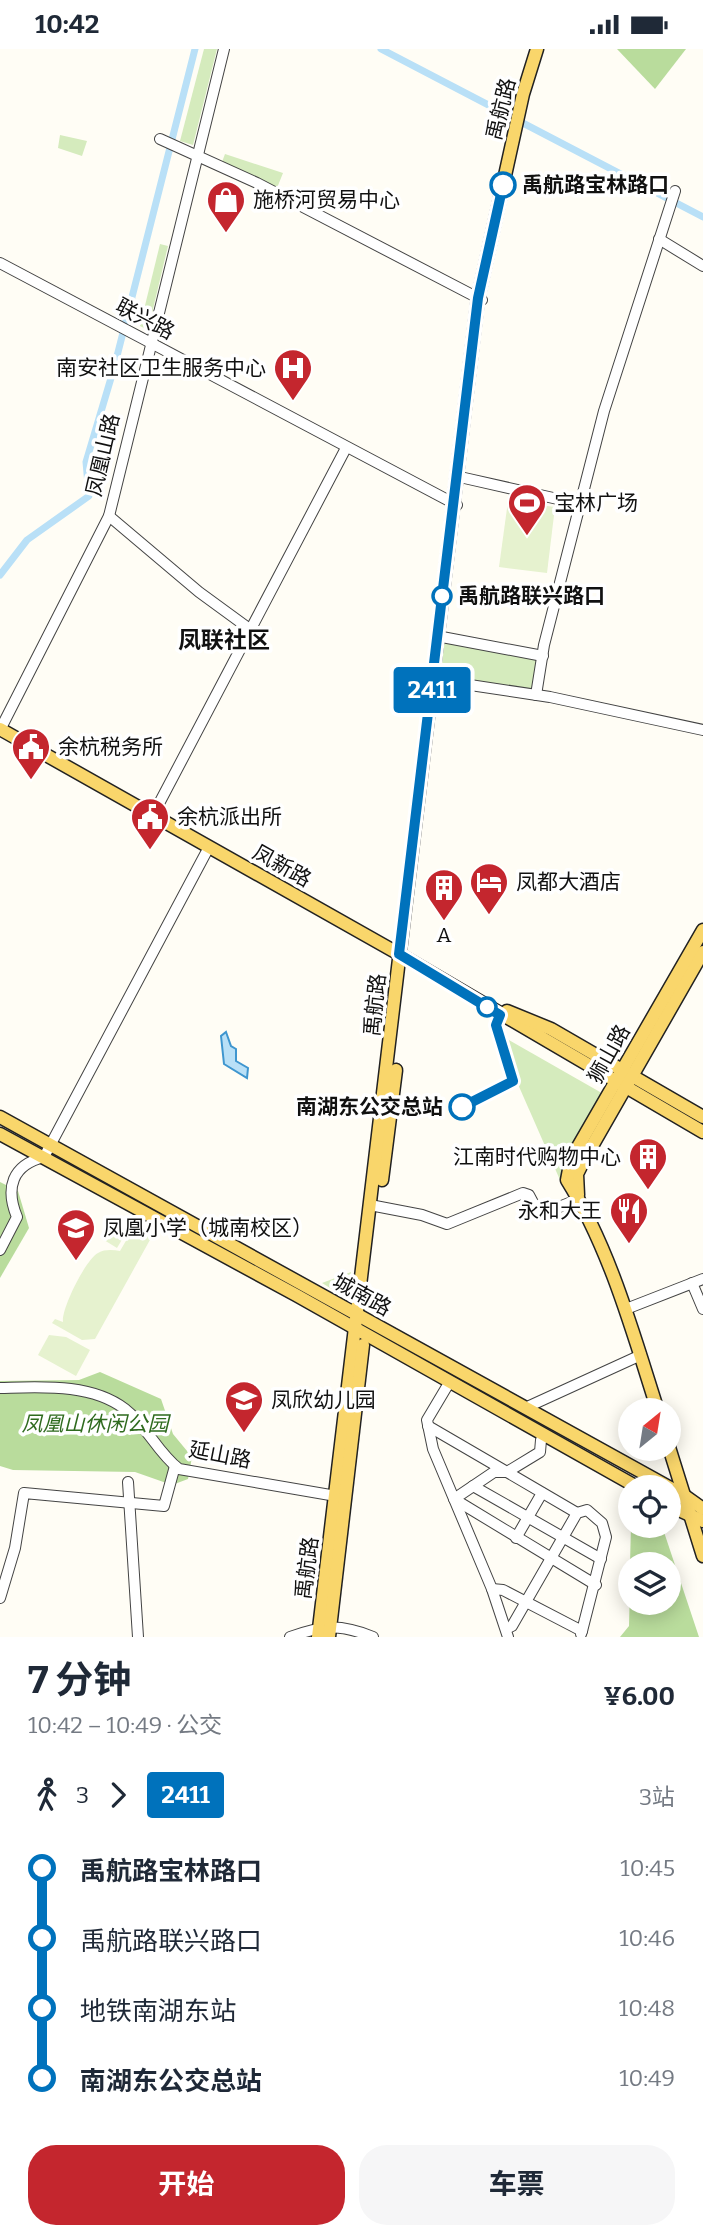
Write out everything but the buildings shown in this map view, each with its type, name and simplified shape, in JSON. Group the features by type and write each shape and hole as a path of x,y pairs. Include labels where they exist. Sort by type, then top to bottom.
{"main road":[{"name":"禹航路","path":"324,1632 336,1496 362,1317 480,299 524,107 537,73 538,49"},
{"name":"禹航路","path":"402,955 438,680 455,504 480,299"},
{"name":"凤新路","path":"0,729 624,1079 703,1117"},
{"name":"狮山路","path":"624,1079 703,930"},
{"name":"狮山路","path":"654,1398 626,1309 579,1199 566,1180 571,1160 703,952"},
{"name":"凤新路","path":"624,1079 703,1132"},
{"name":"城南路","path":"0,1117 685,1496 703,1509"},
{"name":"城南路","path":"0,1134 360,1331 618,1476"},
{"name":"禹航路","path":"324,1632 360,1331"},
{"path":"674,1461 685,1496 697,1520 703,1556"},
{"path":"681,1512 697,1520"}],"street":[{"name":"凤凰山路","path":"0,729 108,516 224,49"},
{"path":"163,140 276,193 480,299"},
{"path":"534,692 604,411 675,191"},
{"path":"659,239 703,265"},
{"name":"联兴路","path":"0,263 455,504"},
{"path":"153,815 346,448"},
{"path":"460,477 580,504"},
{"path":"108,516 199,592 251,629"},
{"path":"442,638 543,656"},
{"path":"438,680 534,692 703,730"},
{"path":"0,1251 16,1217 9,1195 14,1179 28,1161 44,1157 209,847"},
{"path":"374,1205 422,1215 447,1224 523,1193 529,1195 537,1210 544,1213 579,1199"},
{"path":"626,1309 698,1281 703,1309"},
{"path":"526,1408 640,1355"},
{"path":"449,1383 427,1420 433,1449 492,1589 507,1633"},
{"name":"延山路","path":"0,1388 91,1391 125,1409 163,1457 175,1466 205,1475 336,1496"},
{"path":"428,1426 577,1513"},
{"path":"454,1499 494,1472 507,1472 540,1452 541,1440 546,1436"},
{"path":"0,1598 15,1548 24,1493 164,1506 175,1466"},
{"path":"128,1482 138,1637"},
{"path":"473,1486 601,1559"},
{"path":"516,1538 542,1493"},
{"path":"454,1499 596,1585"},
{"path":"492,1589 503,1590 526,1602 581,1634 596,1585 606,1537 603,1523 587,1510 577,1513 526,1602 507,1633"},
{"path":"290,1637 351,1629 373,1637"}],"green space":[{"path":"204,49 217,49 193,145 180,141"},
{"path":"617,49 686,49 655,89"},
{"path":"60,135 87,141 82,156 58,148"},
{"path":"225,154 283,173 277,188 222,162"},
{"path":"160,244 168,246 148,330 140,326"},
{"name":"宝林广场","path":"508,501 555,507 547,573 499,567"},
{"path":"444,640 538,660 537,692 441,678"},
{"path":"495,1032 600,1092 605,1098 560,1180"},
{"path":"0,1182 18,1191 29,1228 0,1278"},
{"path":"117,1218 130,1226 117,1248 104,1240"},
{"path":"134,1227 151,1238 95,1339 82,1340 52,1323 55,1319 63,1322 70,1296 93,1257 103,1251 120,1251"},
{"path":"351,1272 348,1299 322,1283"},
{"path":"49,1335 66,1337 90,1350 76,1376 38,1355"},
{"name":"凤凰山休闲公园","path":"100,1372 161,1399 173,1434 192,1457 188,1479 172,1485 135,1472 13,1470 0,1466 0,1381 79,1380"},
{"path":"631,1538 666,1538 671,1552 630,1552"},
{"path":"681,1583 699,1637 620,1637 629,1626 629,1615 681,1615"}],"water":[{"path":"226,1032 231,1046 236,1049 236,1061 248,1068 247,1078 224,1064 221,1036"}],"waterway":[{"path":"0,575 27,540 89,496 86,462 114,368 195,49"},
{"path":"381,49 703,217"}],"bus line":[{"name":"2411","path":"462,1107 502,1089 513,1081 496,1025 500,1015 403,959 399,954 478,298 503,185"}],"place":[{"name":"禹航路宝林路口","path":"503,185"},
{"name":"施桥河贸易中心","path":"226,234"},
{"name":"南安社区卫生服务中心","path":"293,402"},
{"name":"宝林广场","path":"527,537"},
{"name":"禹航路联兴路口","path":"442,596"},
{"name":"余杭税务所","path":"31,781"},
{"name":"余杭派出所","path":"150,851"},
{"name":"凤都大酒店","path":"489,916"},
{"name":"A","path":"444,922"},
{"name":"南湖东公交总站","path":"462,1107"},
{"name":"江南时代购物中心","path":"648,1191"},
{"name":"永和大王","path":"629,1245"},
{"name":"凤凰小学（城南校区）","path":"76,1262"},
{"name":"凤欣幼儿园","path":"244,1434"}],"district":[{"name":"凤联社区","path":"224,640"}]}
